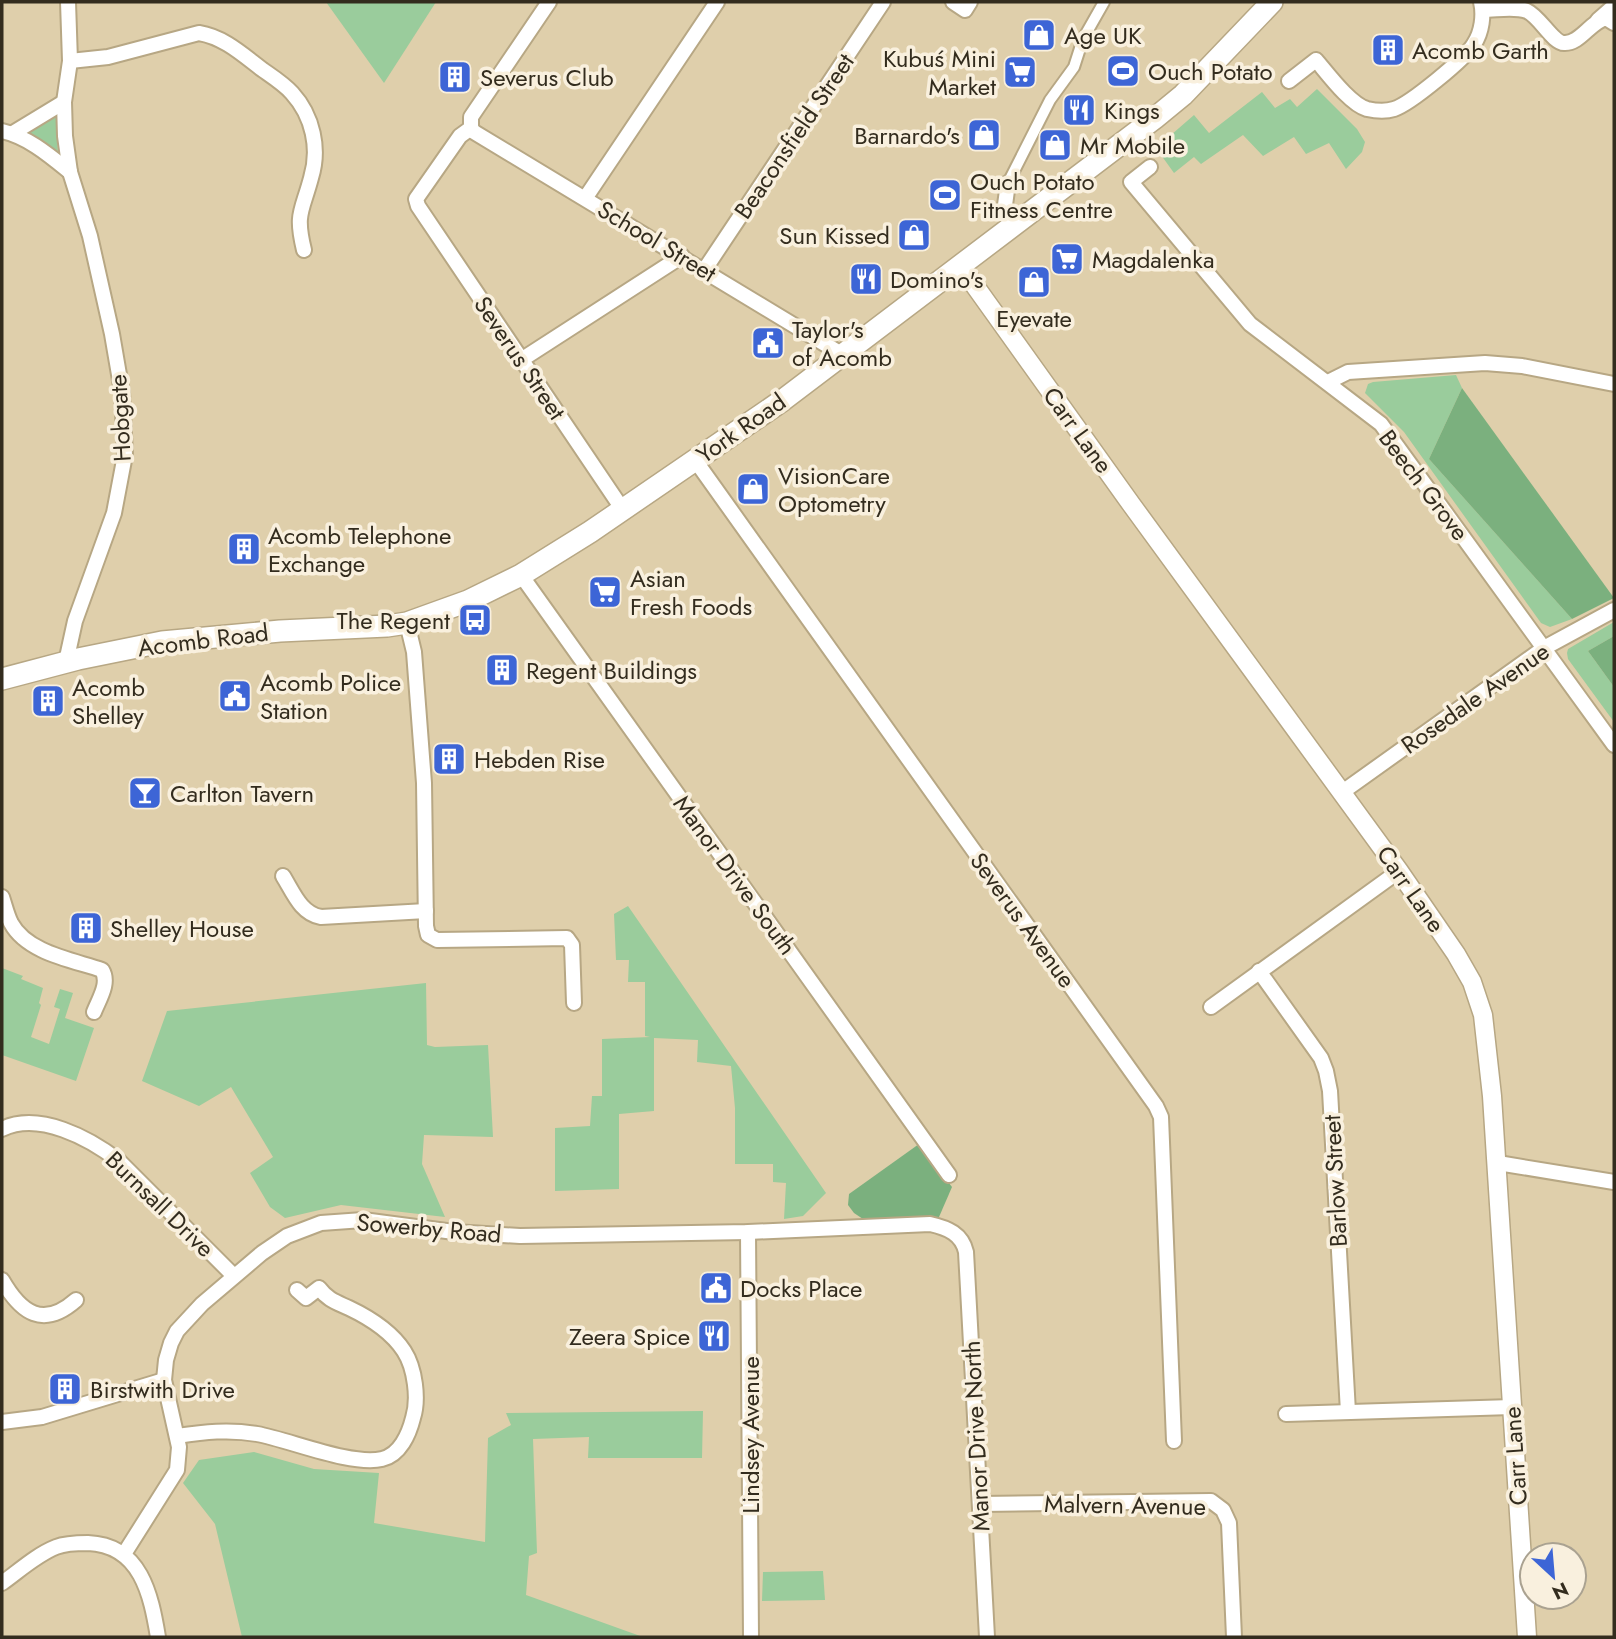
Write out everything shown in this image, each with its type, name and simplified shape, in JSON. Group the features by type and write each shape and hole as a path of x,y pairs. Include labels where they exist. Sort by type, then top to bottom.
{"main road":[{"name":"York Road","path":"407,623 468,601 521,575 623,510 783,401 1183,95 1272,2"},
{"name":"Acomb Road","path":"2,679 66,662 162,642 407,623"}],"street":[{"name":"Hobgate","path":"66,662 75,621 114,513 125,455 122,392 112,334 90,236 70,172 65,136 64,102 70,61 68,2"},
{"path":"471,128 471,117 550,2"},
{"path":"586,197 717,2"},
{"name":"Beaconsfield Street","path":"705,269 883,2"},
{"path":"953,2 965,10 970,2"},
{"path":"1015,223 1005,205 1008,183 1050,100 1074,67 1083,39 1104,2"},
{"path":"1289,81 1316,60 1363,108 1391,110 1404,105 1474,45 1480,31 1482,6 1526,10 1539,18 1558,42 1565,43 1572,42 1614,6"},
{"path":"1598,20 1606,18 1614,23"},
{"path":"70,61 108,57 199,33 211,35 226,43 291,91 308,117 315,149 311,180 298,220 304,250"},
{"path":"7,132 64,102"},
{"name":"School Street","path":"471,128 843,355"},
{"name":"Severus Street","path":"471,128 460,136 416,199 418,206 623,510"},
{"path":"7,132 40,149 70,172"},
{"name":"Beech Grove","path":"1150,167 1131,182 1250,324 1381,424 1614,745"},
{"path":"521,360 682,256"},
{"name":"Carr Lane","path":"960,265 1399,871 1472,982 1483,1015 1498,1163 1527,1637"},
{"path":"1328,382 1348,372 1485,363 1522,366 1614,384"},
{"name":"Severus Avenue","path":"695,460 1156,1105 1161,1117 1174,1441"},
{"name":"Manor Drive South","path":"521,575 949,1175"},
{"name":"Rosedale Avenue","path":"1341,793 1544,648 1614,610"},
{"path":"407,623 414,652 424,783 428,935 437,940 567,938 572,945 575,1003"},
{"path":"1211,1007 1399,871"},
{"path":"283,876 311,915 321,917 426,911"},
{"path":"2,897 12,925 24,938 38,948 102,970 105,982 94,1012"},
{"name":"Barlow Street","path":"1259,971 1321,1058 1330,1090 1348,1412"},
{"name":"Burnsall Drive","path":"2,1129 22,1123 41,1125 71,1133 103,1149 119,1161 234,1276"},
{"path":"1498,1163 1614,1182"},
{"name":"Sowerby Road","path":"124,1554 174,1477 179,1459 177,1437 164,1380 166,1360 177,1331 188,1317 234,1276 287,1236 321,1223 363,1220 454,1233 520,1236 748,1232 930,1224 946,1227 959,1237"},
{"name":"Lindsey Avenue","path":"748,1232 751,1637"},
{"name":"Manor Drive North","path":"959,1237 967,1252 986,1637"},
{"path":"2,1280 17,1302 29,1312 42,1317 54,1315 76,1300"},
{"path":"177,1437 210,1431 233,1431 257,1434 368,1460 381,1460 398,1450 409,1432 415,1412 415,1390 405,1352 393,1337 377,1324 327,1299 319,1288 306,1298 297,1290"},
{"path":"2,1422 32,1419 71,1409 164,1380"},
{"path":"1286,1413 1512,1407"},
{"name":"Malvern Avenue","path":"981,1504 1211,1502 1223,1510 1229,1523 1234,1637"},
{"path":"2,1583 42,1554 58,1546 98,1543 124,1554 149,1591 158,1637"}],"green space":[{"path":"326,2 436,2 384,83"},
{"path":"1317,89 1357,129 1365,142 1362,152 1346,169 1329,143 1306,154 1294,137 1263,156 1243,135 1201,164 1194,157 1174,173 1156,148 1194,115 1209,133 1262,92 1275,108 1290,99 1297,107"},
{"path":"56,115 58,154 29,132"},
{"path":"1456,375 1462,388 1429,459 1572,619 1550,627 1541,623 1404,432 1365,393 1368,384 1373,382"},
{"path":"1462,388 1614,598 1572,619 1429,459"},
{"path":"1614,622 1614,636 1588,651 1614,687 1614,722 1568,659 1567,653 1568,649"},
{"path":"1614,636 1614,687 1588,651"},
{"path":"628,906 826,1193 803,1216 784,1219 786,1183 773,1182 773,1164 735,1164 735,1108 731,1066 697,1062 698,1040 654,1038 654,1111 619,1114 619,1189 555,1191 555,1128 590,1126 592,1096 602,1096 602,1039 650,1037 645,1036 645,982 628,982 629,960 616,960 614,914"},
{"path":"2,968 43,988 39,1003 41,1005 31,1037 49,1044 60,1009 54,1007 60,989 73,993 65,1018 94,1028 76,1081 2,1055"},
{"path":"426,983 427,1045 488,1045 493,1137 424,1135 422,1164 445,1217 341,1205 285,1218 270,1207 250,1173 273,1157 231,1087 199,1106 142,1081 167,1011"},
{"path":"919,1144 952,1187 939,1217 863,1219 854,1213 848,1205 849,1194"},
{"path":"703,1411 702,1458 588,1458 589,1437 533,1439 537,1553 529,1556 526,1595 643,1637 242,1637 215,1524 183,1483 199,1460 254,1452 314,1469 379,1473 374,1523 485,1542 488,1438 511,1425 506,1413"},
{"path":"823,1571 825,1600 762,1601 763,1572"}],"place":[{"name":"Age UK","path":"1039,35"},
{"name":"Acomb Garth","path":"1388,50"},
{"name":"Ouch Potato","path":"1123,71"},
{"name":"Kubuś Mini Market","path":"1020,72"},
{"name":"Severus Club","path":"455,77"},
{"name":"Kings","path":"1079,110"},
{"name":"Barnardo's","path":"984,135"},
{"name":"Mr Mobile","path":"1055,145"},
{"name":"Ouch Potato Fitness Centre","path":"945,195"},
{"name":"Sun Kissed","path":"914,235"},
{"name":"Magdalenka","path":"1067,259"},
{"name":"Domino's","path":"866,279"},
{"name":"Eyevate","path":"1034,282"},
{"name":"Taylor's of Acomb","path":"768,343"},
{"name":"VisionCare Optometry","path":"753,489"},
{"name":"Acomb Telephone Exchange","path":"244,549"},
{"name":"Asian Fresh Foods","path":"605,592"},
{"name":"The Regent","path":"475,620"},
{"name":"Regent Buildings","path":"502,670"},
{"name":"Acomb Police Station","path":"235,696"},
{"name":"Acomb Shelley","path":"48,701"},
{"name":"Hebden Rise","path":"449,759"},
{"name":"Carlton Tavern","path":"145,793"},
{"name":"Shelley House","path":"86,928"},
{"name":"Docks Place","path":"716,1288"},
{"name":"Zeera Spice","path":"714,1336"},
{"name":"Birstwith Drive","path":"65,1389"}]}
